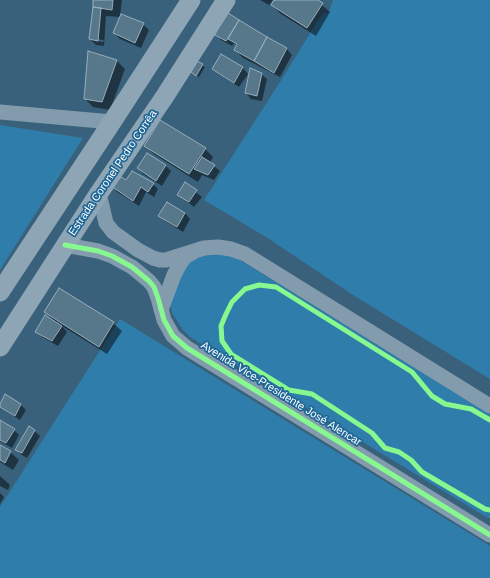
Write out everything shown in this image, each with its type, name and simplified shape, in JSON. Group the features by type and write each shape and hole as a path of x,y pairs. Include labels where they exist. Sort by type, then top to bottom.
{"main road":[{"path":"0,292 191,0"},
{"name":"Estrada Coronel Pedro Corrêa","path":"0,347 98,193 165,96 226,0"}],"street":[{"path":"0,112 112,122"},
{"path":"98,193 106,223 113,232 138,250 160,260 166,260 204,248 218,247 231,249 245,254 490,406"},
{"name":"Avenida Vice-Presidente José Alencar","path":"65,245 98,250 132,267 154,287 164,320 173,336 187,348 487,531"},
{"path":"161,310 174,274 182,260 192,252"}],"shaded area":[{"path":"333,0 490,0 490,379 353,295 266,237 204,200 317,22 325,12 328,14"},
{"path":"0,125 83,138 0,270"},
{"path":"208,253 230,254 490,414 490,518 190,337 183,330 172,313 170,304 174,285 191,261"},
{"path":"120,319 490,546 490,578 0,578 0,507"}],"building":[{"path":"93,0 113,0 112,10 93,7"},
{"path":"274,0 318,0 323,3 307,28 271,5"},
{"path":"93,7 101,8 98,41 89,39"},
{"path":"222,9 239,20 226,41 215,35"},
{"path":"121,14 144,23 135,43 113,33"},
{"path":"239,20 267,37 254,61 234,50 237,44 228,39"},
{"path":"267,37 287,48 274,73 254,61"},
{"path":"88,51 117,60 102,102 84,99"},
{"path":"221,54 243,67 234,83 212,69"},
{"path":"197,61 203,64 196,76 191,72"},
{"path":"250,68 262,73 257,96 245,93"},
{"path":"160,120 206,148 189,174 144,146"},
{"path":"147,153 166,165 156,181 137,168"},
{"path":"202,157 215,165 208,175 194,169"},
{"path":"132,171 154,183 148,192 141,187 133,201 111,186 118,175 126,180"},
{"path":"185,182 197,190 189,202 177,195"},
{"path":"167,202 185,213 177,227 158,216"},
{"path":"59,288 114,322 99,347 44,312"},
{"path":"45,315 62,326 52,341 35,332"},
{"path":"5,394 21,404 15,416 0,407"},
{"path":"0,420 15,429 6,443 0,440"},
{"path":"29,426 35,430 22,453 15,450"},
{"path":"0,445 11,451 5,463 0,460"}],"cycle path":[{"path":"65,245 98,251 112,256 132,267 154,287 164,320 173,336 187,348 490,535"},
{"path":"490,420 471,409 445,404 432,396 412,372 276,287 259,285 245,289 232,302 221,326 222,341 231,354 289,390 312,394 372,433 385,448 399,452 411,460 422,472 485,509 490,510"}]}
